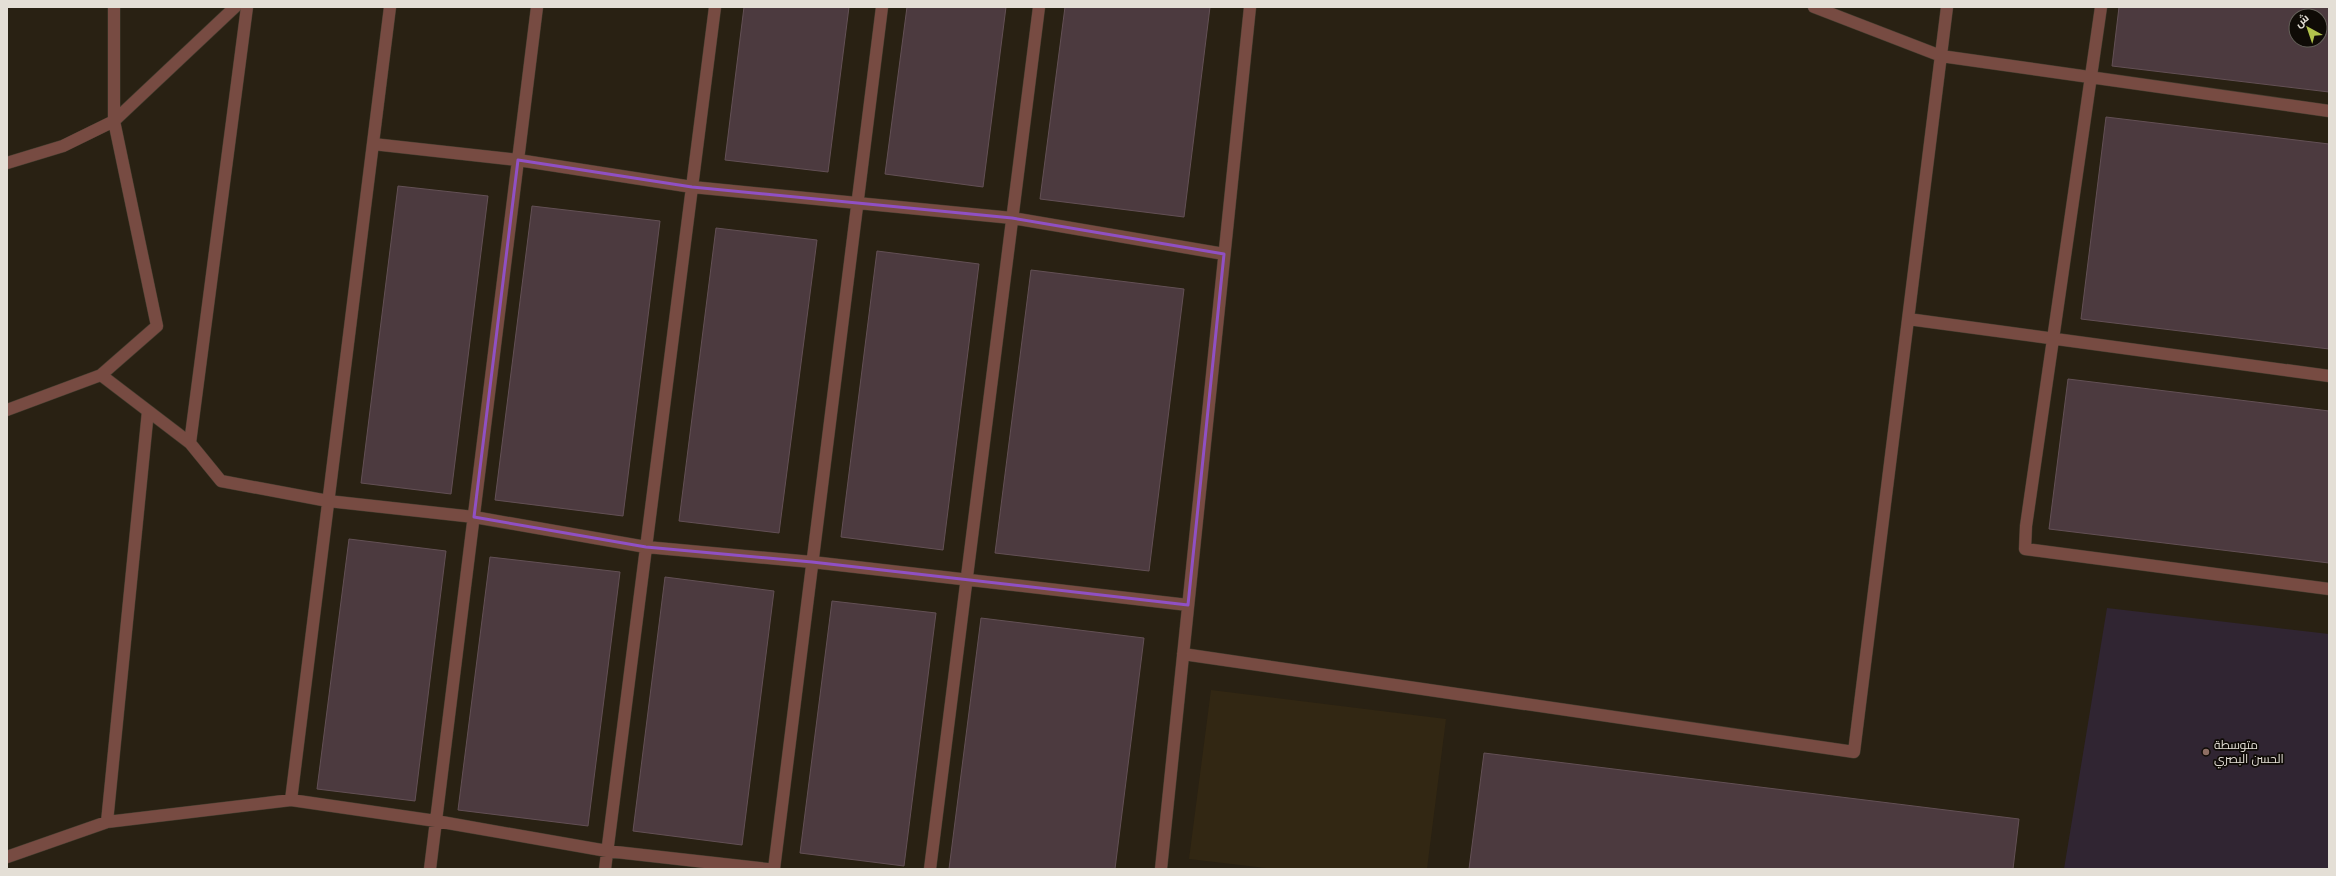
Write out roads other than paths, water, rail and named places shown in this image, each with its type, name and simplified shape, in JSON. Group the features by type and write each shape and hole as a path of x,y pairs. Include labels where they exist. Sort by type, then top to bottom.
{"street":[{"path":"7,410 101,375 157,326 114,121 114,7"},
{"path":"7,163 63,146 114,121 235,7"},
{"path":"190,443 247,7"},
{"path":"291,800 390,7"},
{"path":"430,869 537,7"},
{"path":"605,869 715,7"},
{"path":"774,869 882,7"},
{"path":"930,869 1039,7"},
{"path":"1161,869 1250,7"},
{"path":"1814,7 1941,56 2329,111"},
{"path":"1183,654 1854,752 1947,7"},
{"path":"2101,7 2025,549 2329,589"},
{"path":"373,144 518,160 692,187 1012,218 1224,254"},
{"path":"1908,319 2329,376"},
{"path":"101,375 190,443 221,481 328,501 474,517 646,547 812,562 1188,606"},
{"path":"107,822 148,411"},
{"path":"7,857 107,822 291,800 436,821 608,851 767,869"}],"place":[{"name":"متوسطة الحسن البصري","path":"2206,752"}]}
